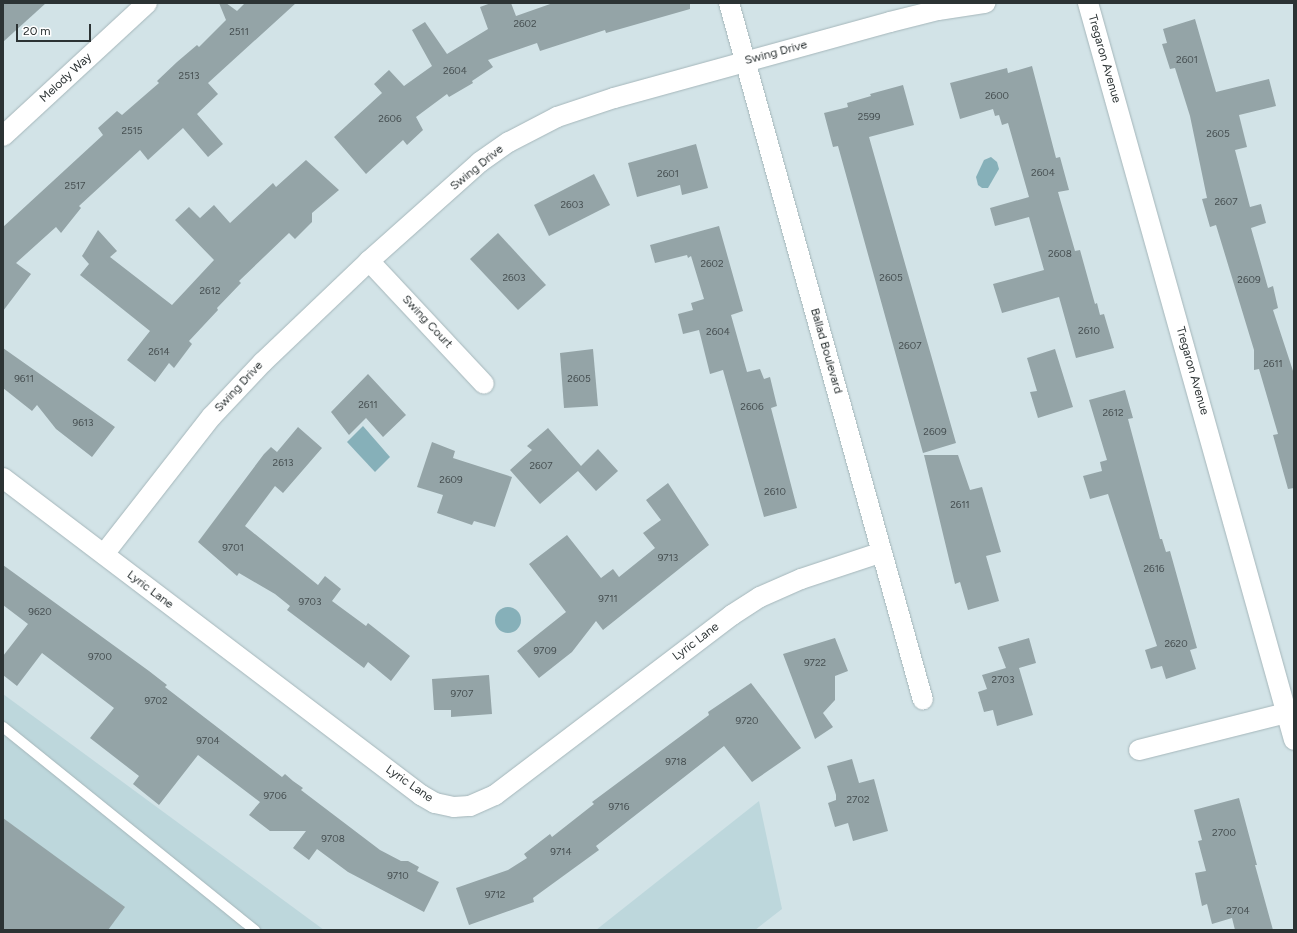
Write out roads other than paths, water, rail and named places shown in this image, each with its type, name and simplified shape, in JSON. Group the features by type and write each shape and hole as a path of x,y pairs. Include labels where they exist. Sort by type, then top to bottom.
{"street":[{"name":"Melody Way","path":"3,136 147,3"},
{"name":"Ballad Boulevard","path":"729,3 923,700"},
{"name":"Swing Drive","path":"104,554 212,416 263,362 370,261 480,162 509,142 557,117 745,61 938,10 985,3"},
{"name":"Tregaron Avenue","path":"1088,3 1290,712 1294,740"},
{"name":"Swing Court","path":"370,261 484,384"},
{"name":"Lyric Lane","path":"3,478 421,795 435,803 454,807 476,805 495,795 732,615 760,597 801,579 882,552"},
{"path":"1139,750 1290,712"}],"lane":[{"path":"3,727 255,930"}]}
